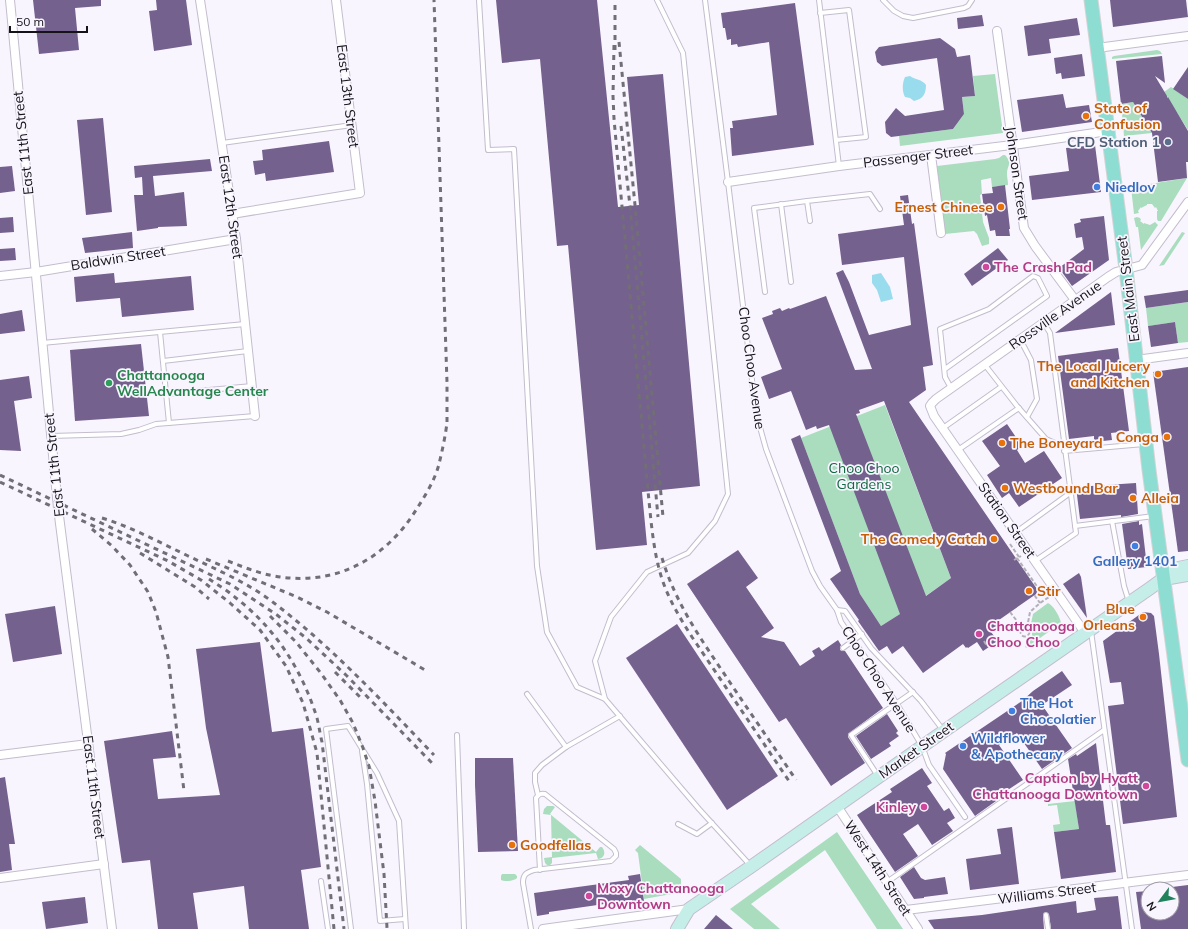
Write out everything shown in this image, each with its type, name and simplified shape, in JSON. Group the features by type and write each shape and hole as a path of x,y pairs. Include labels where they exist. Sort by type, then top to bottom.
{"main road":[{"name":"East Main Street","path":"1091,0 1126,269 1163,579 1185,716 1188,760"},
{"name":"Market Street","path":"677,929 689,909 1178,568 1188,566"},
{"path":"1163,579 1188,575"}],"street":[{"name":"East 11th Street","path":"10,0 58,508 112,929"},
{"name":"East 12th Street","path":"200,0 236,238 255,416"},
{"name":"East 13th Street","path":"232,214 360,193 336,0"},
{"name":"Johnson Street","path":"997,31 1024,228 1035,246 1075,300"},
{"path":"1097,48 1188,36"},
{"name":"Passenger Street","path":"728,182 1108,131"},
{"path":"931,155 941,233"},
{"name":"Rossville Avenue","path":"930,406 932,402 1116,272 1142,265 1188,202"},
{"name":"Baldwin Street","path":"0,276 36,272 236,238"},
{"path":"1136,360 1188,352"},
{"name":"Station Street","path":"930,406 934,416 942,428 1015,533 1088,631"},
{"path":"0,755 88,744"},
{"name":"West 14th Street","path":"837,806 918,929"},
{"path":"0,878 104,864"},
{"name":"Williams Street","path":"906,910 1188,875"},
{"path":"544,929 689,909"}],"lane":[{"path":"479,0 488,150 514,148 537,566 547,632 577,687 605,699 712,823 752,866"},
{"path":"605,699 595,661 611,616 647,572 688,552 715,521 728,494 682,53 657,0"},
{"name":"Choo Choo Avenue","path":"705,0 758,424 812,571 820,586 838,610 841,622 897,704 922,746 929,765 965,818"},
{"path":"819,0 839,166"},
{"path":"883,0 894,11 904,16 913,18 964,8 968,6 972,0"},
{"path":"820,13 849,10 866,137 836,140"},
{"path":"222,143 352,125"},
{"path":"765,292 754,208 870,194 880,208"},
{"path":"807,201 810,221"},
{"path":"781,204 791,282"},
{"path":"944,369 1047,296 1038,278 1033,276 989,309 940,329 944,369 951,389"},
{"path":"1035,561 1076,533 1050,333 1043,323"},
{"path":"42,343 245,324"},
{"path":"160,332 169,423"},
{"path":"1020,339 1031,360 1036,399 1026,416"},
{"path":"162,362 248,352"},
{"path":"985,364 1018,408 1046,439 1064,449 1147,443"},
{"path":"166,394 252,386"},
{"path":"942,428 1002,387"},
{"path":"958,450 1018,408"},
{"path":"51,436 121,434 156,424 255,416"},
{"path":"1015,533 1070,493"},
{"path":"1075,526 1156,516"},
{"path":"1112,521 1124,586 1129,603"},
{"name":"Choo Choo Avenue","path":"838,610 845,612 876,654 921,701 944,731"},
{"path":"1088,631 1104,730 1132,929"},
{"path":"843,648 862,634"},
{"path":"879,777 851,735 913,692"},
{"path":"527,694 566,747"},
{"path":"540,870 536,798 538,795 535,782 535,773 542,765 566,747 620,716"},
{"path":"351,929 326,729 348,726 377,773 399,821 406,929"},
{"path":"887,882 1104,730"},
{"path":"457,735 464,929"},
{"path":"361,748 367,784 380,921 405,919"},
{"path":"531,929 523,883 523,877 525,874 540,870 611,860 616,856 614,849 545,794 538,795"},
{"path":"678,824 697,834 712,823"},
{"path":"321,881 328,929"},
{"path":"1046,915 1048,929"}],"path":[{"path":"1010,544 1041,592 1035,596 1040,603"},
{"path":"1018,557 1021,556 1025,562"},
{"path":"1014,560 1018,557"},
{"path":"1010,612 1023,629 1021,633 1026,637 1030,633 1027,628 1030,612 1047,598"},
{"path":"1023,629 1027,628"},
{"path":"984,641 987,646"}],"green space":[{"path":"1157,50 1162,54 1112,59 1114,56"},
{"path":"995,74 1003,133 900,146 899,136 953,129 964,114 962,97 975,96 973,76"},
{"path":"1171,87 1188,99 1188,130 1164,92"},
{"path":"1133,102 1152,133 1124,136 1121,104"},
{"path":"1005,155 1009,160 1007,171 1008,185 992,187 991,178 981,180 982,194 980,195 983,222 989,238 989,244 982,246 977,234 974,231 945,234 937,166 995,159"},
{"path":"1187,178 1161,221 1158,221 1158,211 1152,204 1147,204 1141,207 1138,211 1139,213 1134,214 1131,187"},
{"path":"1134,218 1140,218 1140,221 1144,224 1150,225 1155,222 1158,225 1141,250 1138,227 1136,227"},
{"path":"1182,232 1185,233 1164,265 1159,266"},
{"path":"1188,302 1188,342 1178,343 1175,322 1148,326 1146,308"},
{"name":"Choo Choo Gardens","path":"885,405 951,578 881,626 860,594 801,438"},
{"path":"1048,603 1056,612 1061,623 1026,648 1025,646 1030,642 1029,640 1032,637 1032,630 1030,628 1033,614"},
{"path":"1075,801 1079,829 1054,832 1053,825 1060,824 1057,805 1048,806 1048,804"},
{"path":"547,806 555,807 550,814 596,852 600,847 602,847 604,853 603,856 598,859 596,853 552,858 552,863 547,865 544,858 552,857 551,815 543,814 544,809"},
{"path":"837,832 903,929 877,929 825,850 751,904 780,929 754,929 730,909"},
{"path":"640,845 681,879 681,887 677,893 644,899 638,853 635,850"},
{"path":"502,874 515,874 517,878 503,881 501,880"}],"water":[{"path":"910,76 926,85 923,96 914,101 905,97 903,90 903,82 905,77"},
{"path":"881,273 890,287 893,299 881,302 877,290 872,283 872,275"}],"building":[{"path":"33,0 101,0 101,6 75,8 79,50 39,54"},
{"path":"156,0 186,0 192,45 154,51 149,11 157,10"},
{"path":"496,0 597,0 618,207 639,205 627,77 663,74 700,486 642,492 647,545 596,550 568,245 557,246 540,59 502,63"},
{"path":"1110,0 1186,0 1188,17 1113,27"},
{"path":"795,3 814,145 732,156 730,128 733,128 732,121 777,115 769,42 738,47 737,44 731,45 731,39 727,40 725,28 723,28 721,13"},
{"path":"982,15 984,26 958,29 957,18"},
{"path":"1077,18 1080,35 1049,39 1051,53 1028,56 1024,26"},
{"path":"940,38 955,49 957,57 970,55 975,96 962,97 964,114 953,129 891,137 886,133 885,122 896,108 905,116 944,110 937,58 882,66 877,62 875,52 879,47"},
{"path":"1082,54 1085,76 1062,79 1061,73 1056,74 1054,58"},
{"path":"1162,56 1165,83 1155,76 1188,131 1188,162 1186,162 1187,178 1158,182 1152,133 1133,102 1121,104 1116,61"},
{"path":"1188,67 1188,99 1173,89"},
{"path":"1063,94 1066,108 1089,105 1092,122 1022,132 1017,100"},
{"path":"103,118 112,212 86,215 77,120"},
{"path":"329,141 334,172 266,181 265,173 255,175 253,161 263,160 262,150"},
{"path":"1095,145 1101,192 1032,200 1029,176 1069,171 1066,148"},
{"path":"210,159 212,171 153,176 155,196 184,192 187,226 158,227 137,231 134,195 143,195 142,177 135,178 134,166"},
{"path":"12,166 15,191 0,193 0,167"},
{"path":"1005,185 1010,236 996,236 995,230 990,231 987,215 985,216 982,194 993,193 992,187"},
{"path":"908,195 912,224 914,223 933,365 923,367 926,390 909,402 1039,592 999,620 1001,624 1000,626 991,632 998,641 983,651 977,642 968,648 966,648 963,644 923,673 903,646 892,654 887,646 879,651 830,579 841,571 791,439 800,435 860,594 881,626 900,614 829,425 817,429 816,426 806,430 791,391 769,399 761,377 782,369 762,318 773,314 772,311 780,308 782,311 789,308 790,309 826,296 855,370 872,369 836,273 843,270 869,335 911,325 904,257 842,265 838,234 904,225 900,196","holes":["884,401 951,578 926,596 856,414 860,413 859,410"]},
{"path":"1104,216 1109,260 1072,286 1059,268 1084,249 1082,237 1076,238 1074,224 1081,222 1080,219"},
{"path":"13,217 14,232 0,233 0,218"},
{"path":"132,232 133,248 85,253 82,238"},
{"path":"15,248 16,260 0,261 0,249"},
{"name":"The Crash Pad","path":"998,248 1008,260 972,286 964,274"},
{"path":"114,273 115,283 191,276 194,310 122,317 120,298 76,302 74,277"},
{"path":"1188,290 1188,302 1146,308 1144,296"},
{"path":"1111,292 1115,325 1055,333"},
{"path":"22,310 25,331 0,334 0,314"},
{"path":"1175,322 1178,343 1151,347 1148,326"},
{"name":"Chattanooga WellAdvantage Center","path":"141,344 149,416 75,421 70,350"},
{"path":"1118,348 1129,431 1111,433 1112,440 1094,442 1094,436 1069,439 1058,356"},
{"path":"1188,367 1188,551 1178,552 1153,372"},
{"path":"29,376 32,398 14,401 21,451 0,450 0,380"},
{"path":"1007,424 1022,446 1017,450 1025,463 1044,451 1062,478 1019,507 1009,493 1002,498 987,475 1000,466 982,441"},
{"path":"1136,483 1138,514 1121,517 1121,515 1080,519 1076,487"},
{"name":"Gallery 1401","path":"1139,521 1139,525 1142,524 1147,567 1128,569 1122,524"},
{"path":"738,550 758,578 746,587 774,628 761,637 784,642 800,666 815,656 812,651 819,647 822,651 838,640 841,645 840,650 845,651 883,708 848,734 848,737 865,763 831,786 786,718 779,722 687,584"},
{"path":"1079,573 1081,577 1087,618 1063,584"},
{"path":"55,606 62,654 13,662 5,614"},
{"path":"1143,612 1151,613 1154,616 1177,817 1123,824 1108,706 1124,704 1121,682 1110,683 1103,641"},
{"path":"677,624 778,776 727,810 626,658"},
{"path":"260,642 272,732 303,728 321,867 301,870 309,929 249,929 244,886 193,893 198,929 158,929 150,860 122,863 104,741 172,731 176,757 153,759 158,799 220,795 206,728 196,649"},
{"path":"1062,671 1072,685 1042,705 1072,748 1042,769 1017,733 999,745 1023,780 994,799 996,801 975,816 943,769 945,753 1022,701 1033,691"},
{"path":"887,714 898,731 896,733 899,736 889,743 891,746 871,759 856,736"},
{"path":"1096,743 1106,825 1110,825 1116,872 1061,879 1054,832 1079,829 1068,759 1076,754 1077,756"},
{"path":"475,758 513,758 518,851 478,852"},
{"path":"922,768 932,783 927,786 944,811 949,808 955,818 947,823 953,831 932,845 918,824 903,834 918,856 895,872 857,815 892,792 890,789"},
{"path":"5,777 15,844 9,844 12,870 0,872 0,778"},
{"path":"1012,827 1019,884 970,890 966,859 1001,854 997,829"},
{"path":"914,867 921,878 925,880 945,877 948,894 914,899 900,877"},
{"name":"Moxy Chattanooga Downtown","path":"640,874 644,901 632,903 632,900 549,912 549,914 537,916 534,893 629,880 628,876"},
{"path":"1188,885 1188,929 1141,929 1136,892 1140,892 1140,921 1180,921 1180,886"},
{"path":"1118,896 1122,929 1051,929 1049,914 1046,912 1043,915 1044,929 934,929 928,920 982,915 1076,901 1077,913 1096,910 1094,898"},
{"path":"85,897 88,923 46,929 42,902"},
{"path":"716,915 733,929 704,929"}],"railway":[{"path":"228,561 268,575 296,578 317,577 337,573 356,566 373,556 389,543 403,528 426,494 437,470 444,443 447,422 447,382 434,0"},
{"path":"615,0 615,50"},
{"path":"619,42 663,517"},
{"path":"614,45 614,119 650,513 654,546 659,568 668,594 683,623 791,784"},
{"path":"621,126 630,206 658,517"},
{"path":"0,475 230,584 277,615 306,638 347,676 432,763"},
{"path":"0,482 168,561 201,580 230,603 260,630 286,666 303,703 317,753 334,929"},
{"path":"102,518 154,539 230,576 264,595 317,638 377,695 434,755"},
{"path":"92,529 112,546 130,565 148,592 156,612 168,657 184,791"},
{"path":"140,553 195,587 209,599"},
{"path":"662,558 675,592 691,622 796,780"},
{"path":"206,559 297,597 327,612 425,670"},
{"path":"209,579 230,593 250,610 275,637 295,667 311,700 317,718 322,742 344,929"},
{"path":"270,616 296,642 340,700 353,723 363,748 369,766 375,801 384,874 387,928"},
{"path":"335,672 362,699"}],"place":[{"name":"State of Confusion","path":"1086,116"},
{"name":"CFD Station 1","path":"1168,142"},
{"name":"Niedlov","path":"1097,187"},
{"name":"Ernest Chinese","path":"1001,207"},
{"name":"The Crash Pad","path":"986,267"},
{"name":"The Local Juicery and Kitchen","path":"1158,374"},
{"name":"Chattanooga WellAdvantage Center","path":"109,383"},
{"name":"Conga","path":"1167,437"},
{"name":"The Boneyard","path":"1002,443"},
{"name":"Westbound Bar","path":"1005,488"},
{"name":"Alleia","path":"1133,498"},
{"name":"The Comedy Catch","path":"994,539"},
{"name":"Gallery 1401","path":"1135,546"},
{"name":"Stir","path":"1029,591"},
{"name":"Blue Orleans","path":"1143,617"},
{"name":"Chattanooga Choo Choo","path":"979,634"},
{"name":"The Hot Chocolatier","path":"1012,711"},
{"name":"Wildflower & Apothecary","path":"963,746"},
{"name":"Caption by Hyatt Chattanooga Downtown","path":"1146,786"},
{"name":"Kinley","path":"924,807"},
{"name":"Goodfellas","path":"512,845"},
{"name":"Moxy Chattanooga Downtown","path":"589,896"}]}
